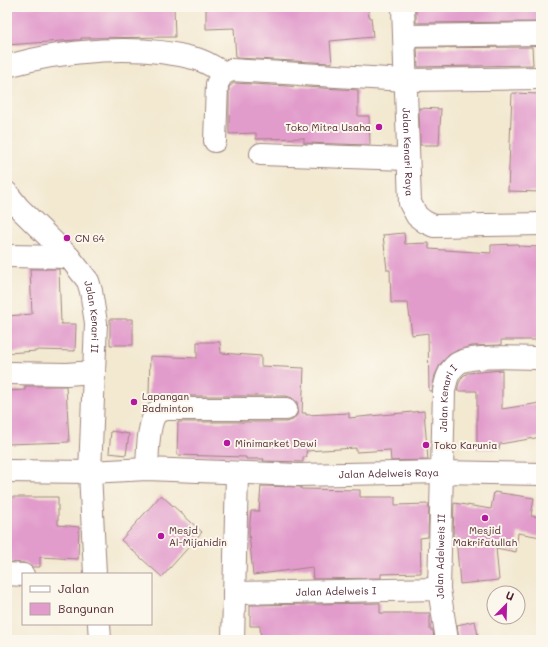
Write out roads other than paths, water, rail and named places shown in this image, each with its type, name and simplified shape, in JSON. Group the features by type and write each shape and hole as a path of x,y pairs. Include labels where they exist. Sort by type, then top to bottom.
{"street":[{"name":"Jalan Kenari Raya","path":"403,7 407,159 410,203 414,212 424,222 439,226 541,224"},
{"path":"404,36 541,34"},
{"path":"7,66 52,56 80,52 139,51 197,59 224,74"},
{"path":"215,141 217,84 224,74 236,70 406,80 541,78"},
{"path":"261,154 407,159"},
{"name":"Jalan Kenari II","path":"7,193 18,207 69,257 88,282 92,291 96,323 90,472 93,573"},
{"path":"7,256 69,257"},
{"name":"Jalan Kenari I","path":"442,472 444,391 447,378 452,369 460,362 467,359 541,358"},
{"path":"7,373 67,374 93,372"},
{"path":"147,469 151,427 156,412 161,409 286,409"},
{"name":"Jalan Adelweis Raya","path":"7,471 90,472 147,469 237,474 298,475 442,472 541,474"},
{"name":"Jalan Adelweis II","path":"442,472 439,589 447,640"},
{"path":"234,640 237,474"},
{"path":"7,574 22,575"},
{"name":"Jalan Adelweis I","path":"234,593 439,589"},
{"path":"99,625 100,640"}],"place":[{"name":"Toko Mitra Usaha","path":"379,127"},
{"name":"CN 64","path":"67,238"},
{"name":"Lapangan Badminton","path":"134,402"},
{"name":"Minimarket Dewi","path":"227,443"},
{"name":"Toko Karunia","path":"426,445"},
{"name":"Mesjid Makrifatullah","path":"485,518"},
{"name":"Mesjd Al-Mijahidin","path":"161,536"}]}
